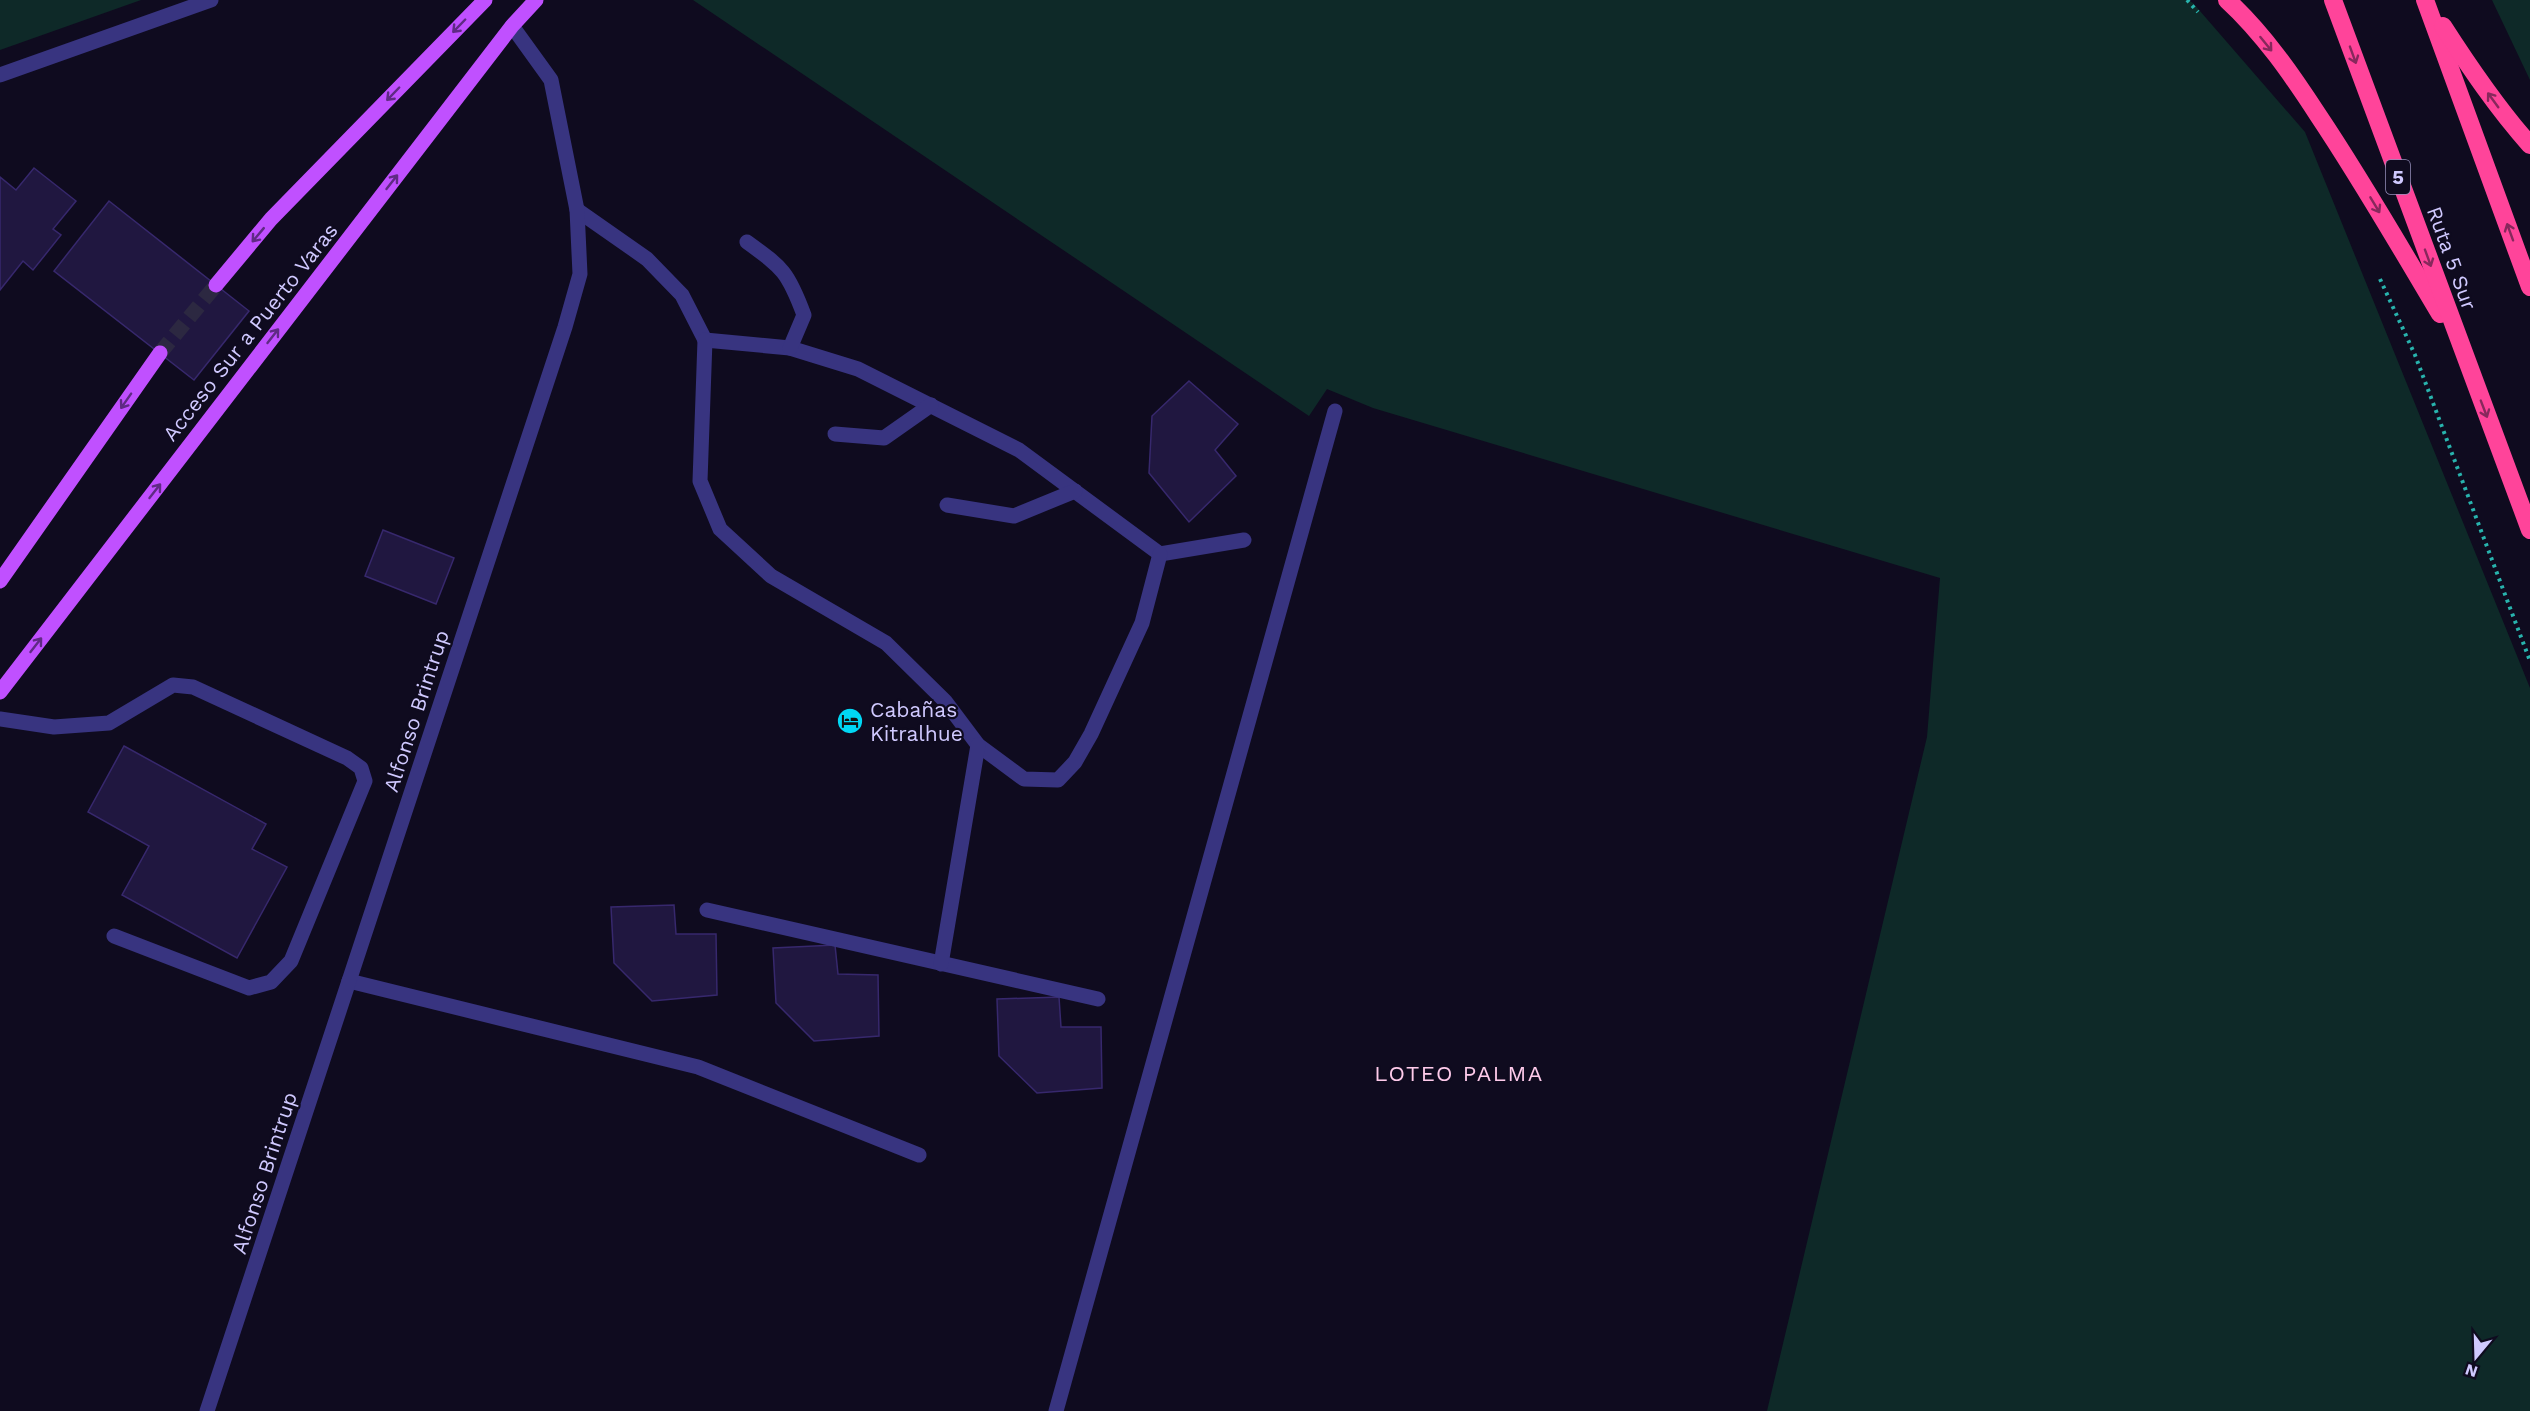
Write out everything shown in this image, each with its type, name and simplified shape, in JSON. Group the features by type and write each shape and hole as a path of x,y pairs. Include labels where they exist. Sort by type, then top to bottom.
{"highway":[{"path":"2228,0 2297,83 2327,128 2464,354"},
{"name":"Ruta 5 Sur","path":"2333,0 2530,530"},
{"path":"2426,0 2472,72 2507,119 2530,145"},
{"path":"2426,0 2530,287"}],"main road":[{"path":"216,285 271,219 485,0"},
{"name":"Acceso Sur a Puerto Varas","path":"0,692 512,26 536,0"},
{"path":"0,581 159,353"}],"street":[{"path":"0,75 211,0"},
{"name":"Alfonso Brintrup","path":"207,1411 565,327 580,274 578,210 551,80 512,26"},
{"path":"578,210 647,259 682,295 705,340 700,481 720,529 771,576 886,643 945,701 978,745 1024,779 1058,780 1075,762 1091,734 1142,623 1160,554"},
{"path":"747,242 779,265 792,283 804,315 790,348"},
{"path":"705,340 790,348 858,369 1019,450 1160,554 1244,540"},
{"path":"835,434 884,438 931,405"},
{"path":"1056,1411 1335,411"},
{"path":"947,505 1014,516 1075,490"},
{"path":"0,719 54,727 109,723 173,685 193,687 347,758 361,768 366,781 291,961 271,982 249,988 114,936"},
{"path":"941,963 978,745"},
{"path":"707,910 1098,999"},
{"path":"350,981 698,1067 919,1155"}],"path":[{"path":"2187,0 2202,17"},
{"path":"2377,274 2415,355 2530,661"}],"green space":[{"path":"0,0 141,0 0,50"},
{"path":"693,0 2188,0 2193,3 2305,132 2530,688 2530,1411 1767,1411 1927,737 1940,578 1373,408 1327,389 1309,416"},
{"path":"2492,0 2530,0 2530,80"}],"building":[{"path":"34,168 76,201 53,229 61,235 33,270 23,261 0,290 0,177 16,190"},
{"path":"109,201 249,311 194,380 54,271"},
{"path":"1189,381 1238,424 1215,450 1236,476 1189,522 1149,473 1152,416"},
{"path":"383,530 454,558 436,604 365,576"},
{"path":"124,746 266,824 252,849 287,867 237,958 122,895 149,846 88,812"},
{"path":"674,905 676,934 716,934 717,995 652,1001 614,963 611,907"},
{"path":"835,945 838,974 878,975 879,1036 814,1041 776,1003 773,948"},
{"path":"1059,997 1061,1027 1101,1027 1102,1088 1037,1093 999,1056 997,999"}],"tunnel":[{"path":"160,353 216,285"}],"place":[{"name":"Cabañas Kitralhue","path":"850,721"}],"district":[{"name":"LOTEO PALMA","path":"1459,1073"}]}
